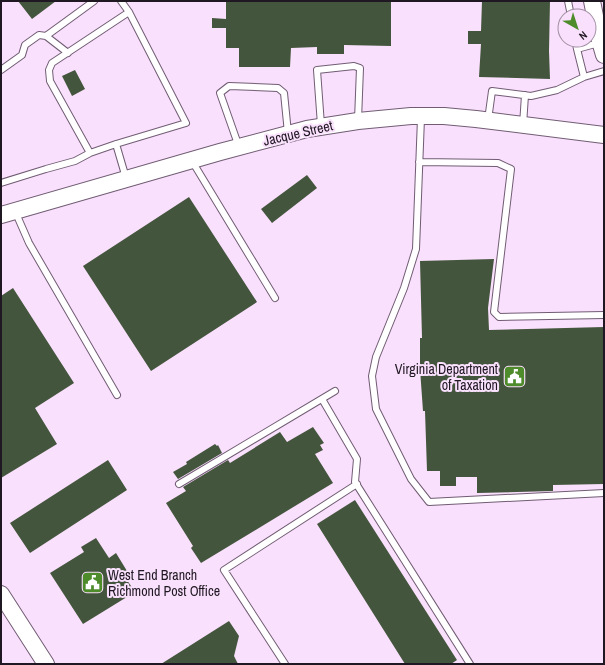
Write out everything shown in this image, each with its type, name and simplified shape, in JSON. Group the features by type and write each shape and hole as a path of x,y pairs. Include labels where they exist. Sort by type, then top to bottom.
{"street":[{"path":"592,1 602,49"},
{"name":"Jacque Street","path":"8,213 192,160 307,129 358,121 421,116 444,116 604,134"},
{"path":"1,594 46,664"}],"lane":[{"path":"46,36 94,1"},
{"path":"1,183 75,162 90,153 186,123 121,1"},
{"path":"90,153 50,81 48,70 52,63 128,12"},
{"path":"1,70 22,55 25,45 39,35 46,36 68,53"},
{"path":"584,77 576,49 602,49"},
{"path":"321,127 317,70 354,66 360,68 358,121"},
{"path":"488,120 492,91 531,96 557,90 584,77 604,72"},
{"path":"239,147 220,93 229,86 278,88 284,93 288,134"},
{"path":"523,124 525,95"},
{"path":"421,116 416,249 404,288 376,357 372,376 376,409 411,478 429,502 604,493"},
{"path":"116,144 127,179"},
{"path":"192,160 275,298"},
{"path":"419,162 498,163 511,169 494,312 499,317 604,315"},
{"path":"8,213 29,243 117,395"},
{"path":"179,484 335,391"},
{"path":"322,399 357,459 355,482 470,664"},
{"path":"284,664 224,570 357,484"}],"building":[{"path":"18,1 56,1 32,19"},
{"path":"226,1 391,1 391,46 344,45 344,54 317,54 317,47 291,48 290,67 239,67 239,48 226,48 226,28 212,28 212,18 226,19"},
{"path":"482,1 550,1 550,79 479,77 481,44 468,44 468,31 481,31"},
{"path":"75,70 85,89 72,96 62,76"},
{"path":"307,175 317,188 272,223 261,209"},
{"path":"189,197 257,302 151,371 83,266"},
{"name":"Virginia Department of Taxation","path":"494,259 488,308 489,330 604,327 604,484 553,485 553,491 477,493 477,477 456,477 456,486 440,486 440,471 427,471 425,411 423,411 420,369 420,338 422,338 420,261"},
{"path":"13,288 74,383 35,408 57,444 1,478 1,296"},
{"path":"313,427 324,443 320,445 323,450 315,454 333,483 201,563 191,548 193,546 166,503 186,491 183,487 228,460 230,463 280,432 287,442"},
{"path":"215,444 217,446 218,445 222,453 178,479 173,472"},
{"path":"108,460 127,490 30,553 10,523"},
{"path":"355,500 457,660 451,664 405,664 317,524"},
{"name":"West End Branch Richmond Post Office","path":"96,538 109,558 116,553 127,571 123,574 135,592 83,624 50,573 84,552 81,547"},
{"path":"229,621 239,636 234,656 238,664 161,664"}],"place":[{"name":"Virginia Department of Taxation","path":"514,377"},
{"name":"West End Branch Richmond Post Office","path":"93,583"}]}
